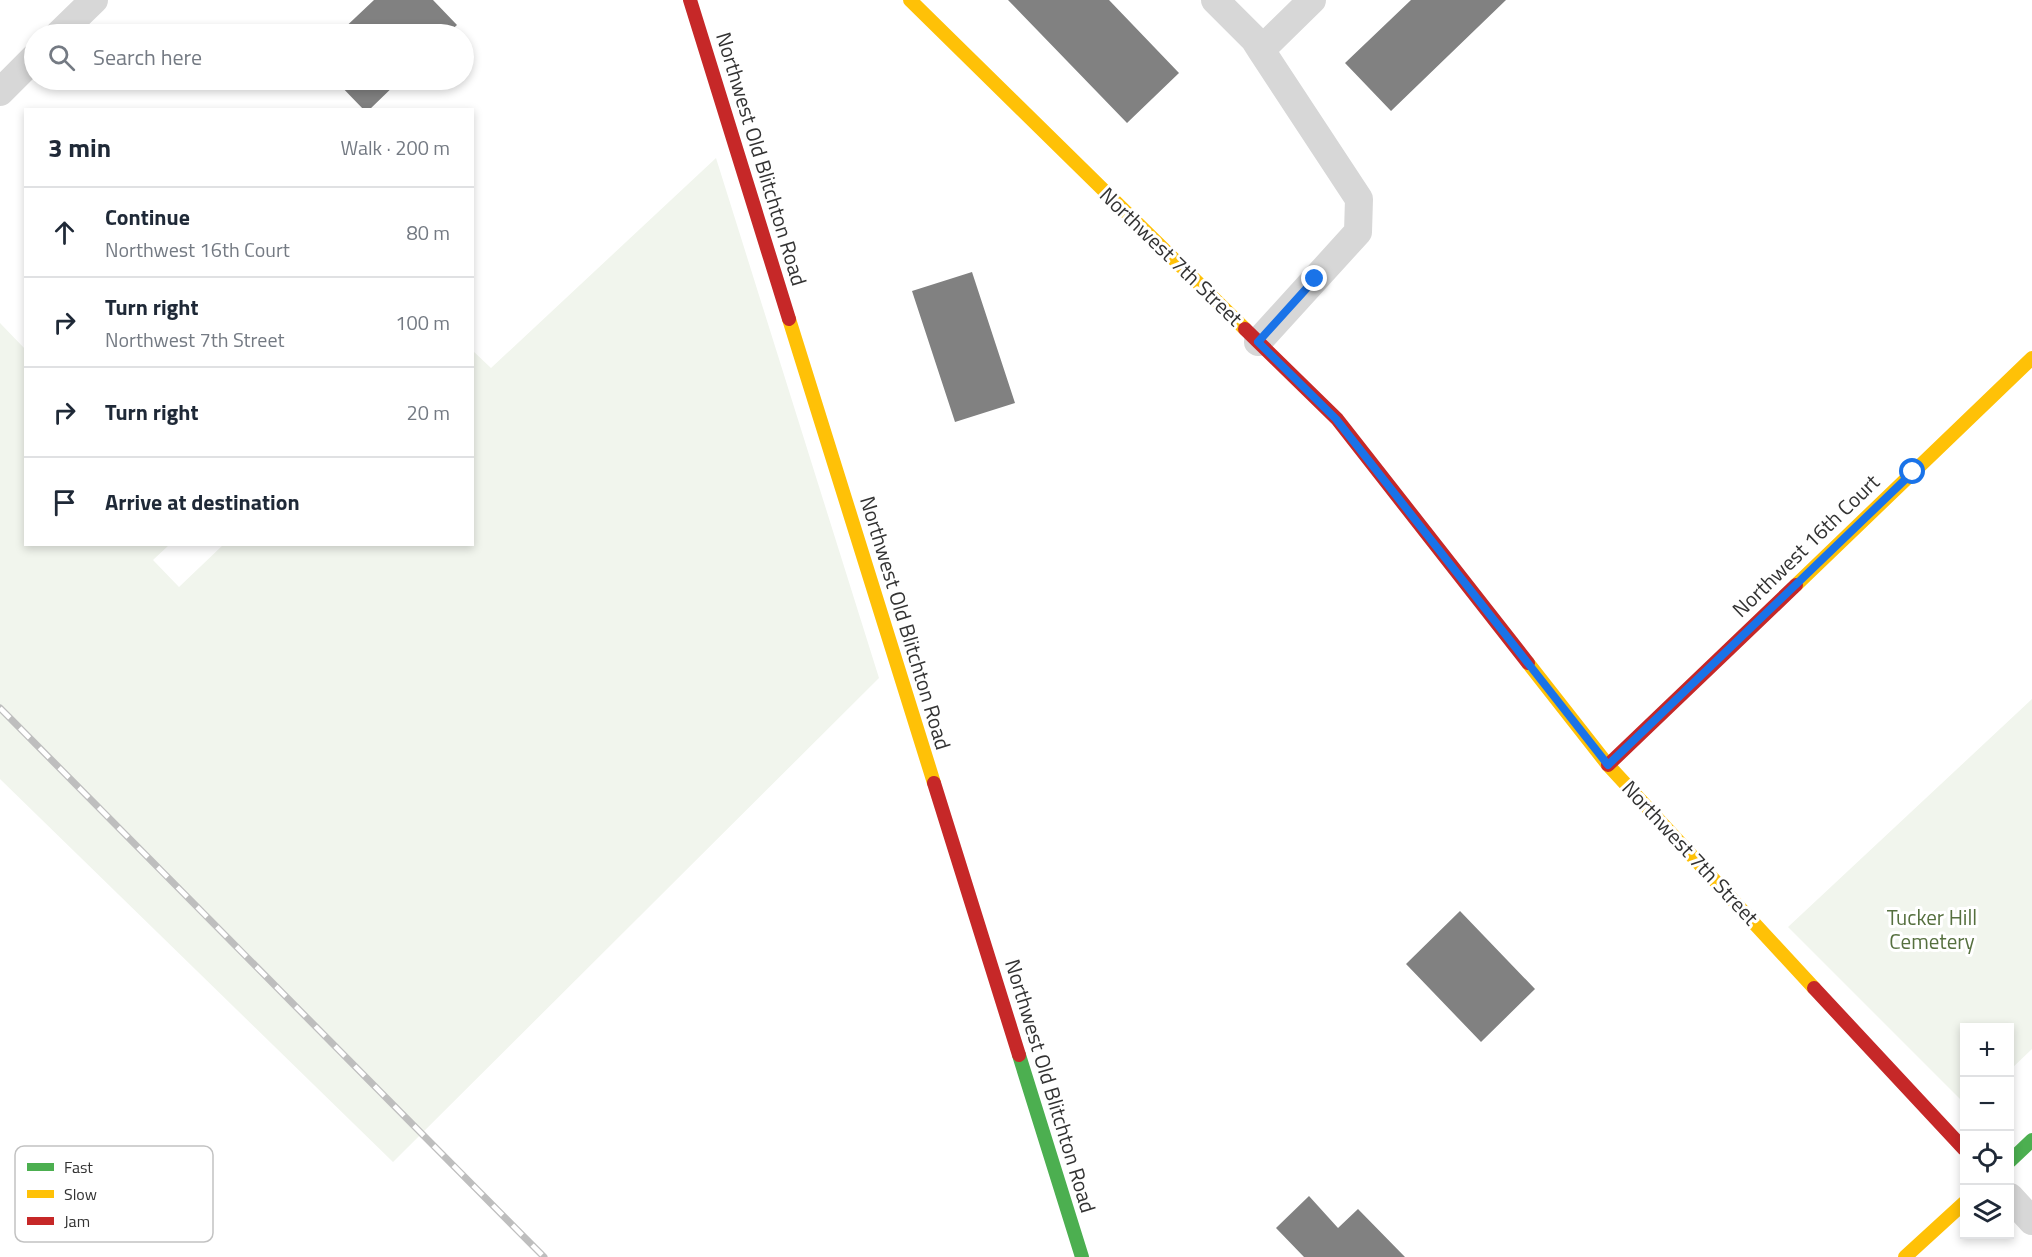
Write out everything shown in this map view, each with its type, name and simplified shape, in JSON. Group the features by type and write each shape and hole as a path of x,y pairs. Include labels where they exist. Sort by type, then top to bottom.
{"street":[{"path":"69,24 94,0"},
{"name":"Northwest Old Blitchton Road","path":"690,0 1082,1257"},
{"name":"Northwest 7th Street","path":"910,0 1336,419 1608,765 1960,1144"},
{"path":"1215,0 1262,50 1359,199 1358,232 1258,342"},
{"path":"1262,50 1312,0"},
{"path":"0,92 24,68"},
{"name":"Northwest 16th Court","path":"1608,765 2032,358"},
{"path":"2014,1157 2032,1140"},
{"path":"2014,1201 2032,1221"},
{"path":"1905,1257 1960,1208"}],"green space":[{"path":"716,158 879,678 393,1162 0,779 0,323 24,348 24,546 168,546 153,560 179,587 222,546 474,546 474,352 491,368"},
{"name":"Tucker Hill Cemetery","path":"2032,699 2032,1049 2014,1066 2014,1023 1960,1023 1960,1099 1788,927"}],"building":[{"path":"374,0 433,0 456,24 349,24"},
{"path":"1008,0 1109,0 1179,73 1127,123"},
{"path":"1411,0 1506,0 1391,111 1345,63"},
{"path":"345,90 390,90 371,108 362,108"},
{"path":"972,272 1015,403 955,422 912,291"},
{"path":"1460,911 1535,989 1481,1042 1406,964"},
{"path":"1309,1196 1338,1228 1358,1209 1405,1257 1304,1257 1276,1228"}],"railway":[{"path":"0,708 544,1257"}],"traffic: fast":[{"path":"1019,1055 1082,1257"},
{"path":"2014,1157 2032,1140"}],"traffic: slow":[{"path":"910,0 1245,329"},
{"path":"789,319 934,783"},
{"path":"1796,585 2032,358"},
{"path":"1528,663 1608,765 1814,988"},
{"path":"1905,1257 1960,1207"}],"traffic: jam":[{"path":"690,0 789,319"},
{"path":"1245,329 1337,419 1528,663"},
{"path":"1608,765 1796,585"},
{"path":"934,783 1019,1055"},
{"path":"1814,988 1960,1145"}],"route":[{"path":"1315,279 1258,342 1336,419 1608,765 1913,472"}]}
